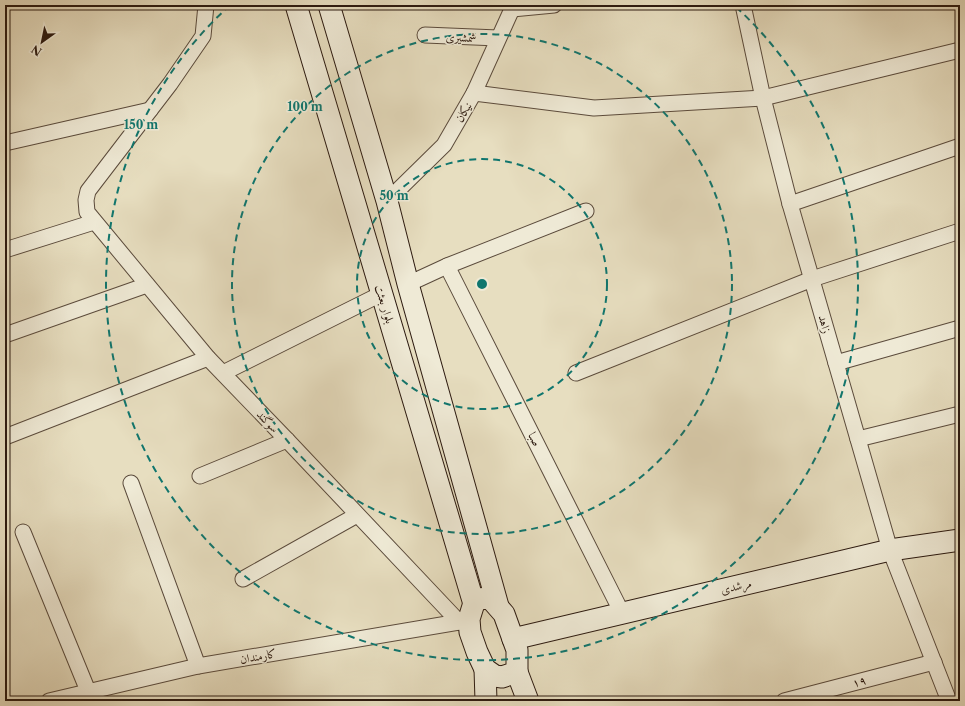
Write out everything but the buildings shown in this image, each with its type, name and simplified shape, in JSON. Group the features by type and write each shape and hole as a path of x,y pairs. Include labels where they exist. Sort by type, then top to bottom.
{"main road":[{"name":"بلوار بعثت","path":"296,5 381,294 467,615 470,632 485,668"},
{"path":"329,5 387,201 408,284 498,606"},
{"name":"مرشدی","path":"513,639 890,550 960,540"},
{"path":"467,615 478,599 490,598 504,614 517,650 517,672 528,701"},
{"path":"485,668 495,676 502,677 517,672"},
{"path":"485,668 486,701"}],"street":[{"path":"5,250 90,217 86,200 88,191 170,84 203,36 206,5"},
{"path":"512,7 554,5"},
{"name":"زاهد","path":"743,5 763,98 790,204 890,550 949,701"},
{"name":"نیکان","path":"387,201 444,145 474,93 512,7"},
{"name":"شمشیری","path":"425,36 498,38"},
{"path":"474,93 594,108 763,98 960,50"},
{"path":"5,143 150,110"},
{"path":"790,204 960,146"},
{"path":"408,284 448,266 586,211"},
{"name":"سوگند","path":"90,217 223,374 357,515 467,615"},
{"path":"576,373 812,279 960,231"},
{"name":"صبا","path":"448,266 622,613"},
{"path":"5,334 147,285"},
{"path":"223,374 381,294"},
{"path":"836,363 960,328"},
{"path":"5,437 208,358"},
{"path":"858,439 960,414"},
{"path":"200,476 287,440"},
{"path":"131,483 198,666"},
{"path":"244,579 357,515"},
{"path":"23,532 88,691"},
{"name":"کارمندان","path":"49,701 198,666 467,615"},
{"name":"۱۹","path":"784,701 934,662"}]}
